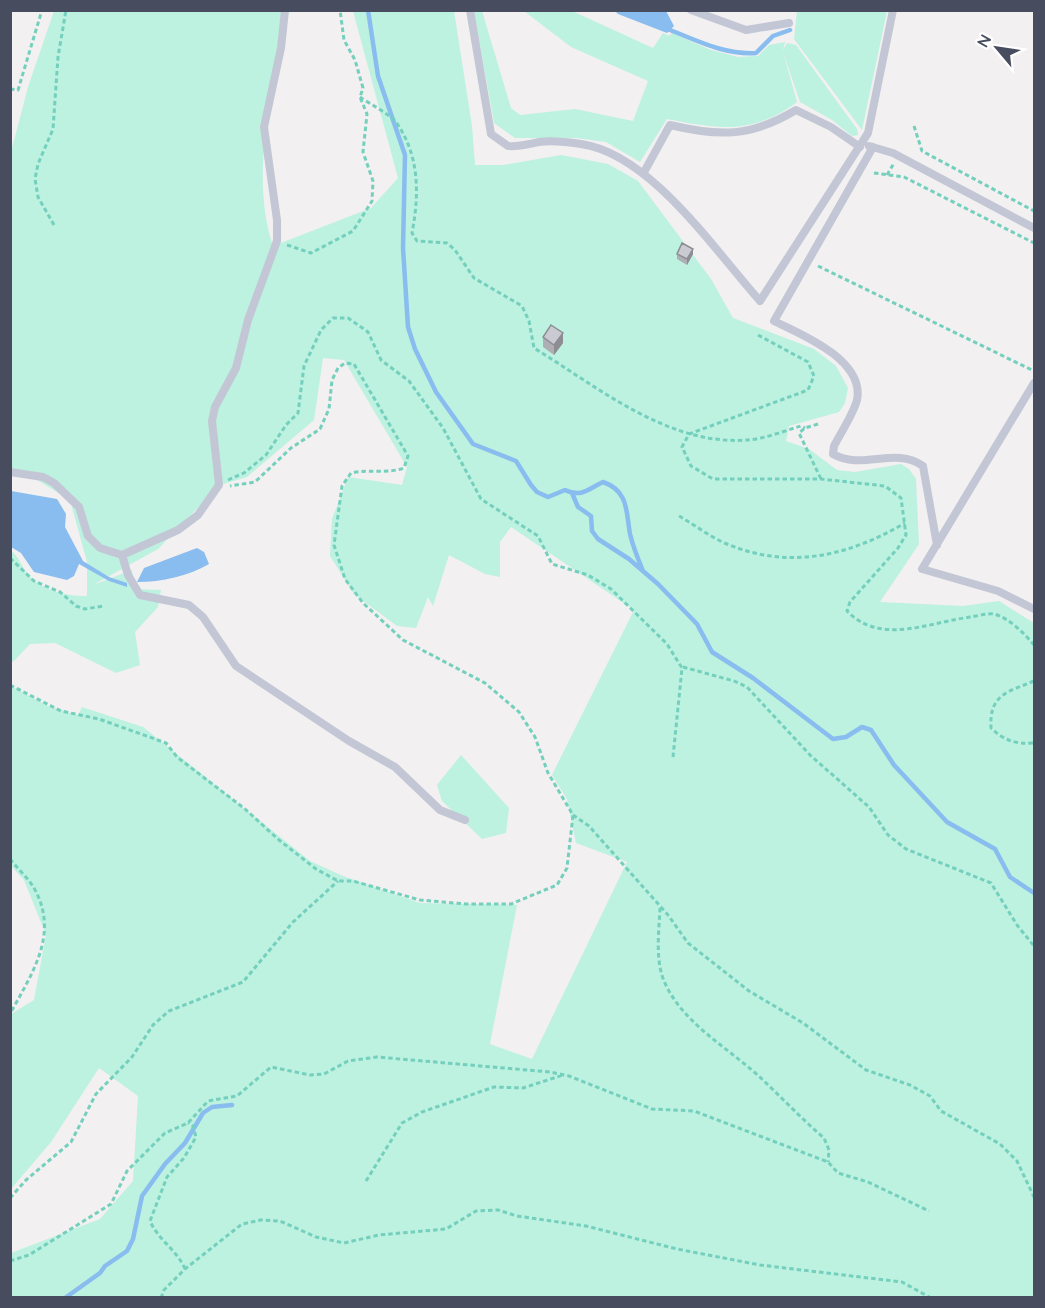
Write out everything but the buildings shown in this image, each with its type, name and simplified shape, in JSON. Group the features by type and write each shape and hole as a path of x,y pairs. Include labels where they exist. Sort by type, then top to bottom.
{"lane":[{"path":"10,472 44,477 54,483 80,507 88,536 99,548 122,555 178,530 198,515 219,485 212,420 215,407 236,368 248,320 278,241 264,127 281,48 285,10"},
{"path":"470,10 491,134 508,146 542,142 583,144 614,155 643,174 710,239 760,301 868,133 893,10"},
{"path":"691,10 746,30 789,23"},
{"path":"643,174 670,125 710,134 739,133 771,125 796,110 861,145 893,153 1035,228"},
{"path":"873,147 774,321 815,340 835,354 849,372 858,390 856,402 834,446 834,454 845,461 912,458 923,466 937,545"},
{"path":"1035,383 922,569 998,591 1035,609"},
{"path":"122,555 128,575 140,595 189,605 203,617 236,666 349,741 395,767 440,810 465,820"}],"path":[{"path":"10,89 18,90 42,10"},
{"path":"54,225 38,197 35,179 38,164 53,129 58,57 66,10"},
{"path":"278,241 311,253 353,231 372,201 373,182 363,152 367,114 360,97 363,88 355,60 344,40 340,10"},
{"path":"360,97 397,123 405,139 417,177 418,198 412,233 417,241 447,243 455,250 474,278 522,306 529,321 534,348 648,417 704,439 748,440 801,426 805,428"},
{"path":"914,126 922,151 1035,211"},
{"path":"874,173 904,177 1035,243"},
{"path":"808,261 1035,371"},
{"path":"219,485 244,473 266,455 286,425 298,413 304,366 321,330 333,318 348,318 368,332 381,360 409,381 443,428 481,499 538,536 552,564 588,575 611,589 667,644 681,666 673,757"},
{"path":"758,335 808,362 814,376 808,390 689,434 682,447 691,466 713,479 821,479 885,486 901,498 906,535 898,548 850,602 847,611 855,619 876,630 900,630 993,614 1020,630 1035,645"},
{"path":"219,485 255,482 291,448 320,429 329,409 332,380 338,368 345,363 354,364 408,456 404,468 393,472 369,469 351,473 342,486 334,545 345,579 363,603 403,640 485,683 519,712 535,737 548,773 573,816 589,825 668,915 688,944 749,991 803,1023 866,1070 920,1090 930,1096 941,1111 1000,1144 1017,1161 1035,1197"},
{"path":"818,424 805,428 799,433 821,479"},
{"path":"679,516 725,544 764,557 798,559 830,555 880,538 905,523"},
{"path":"10,558 34,580 60,592 76,606 85,609 103,606"},
{"path":"681,666 747,687 810,755 870,807 888,835 906,849 991,883 1017,925 1035,946"},
{"path":"1035,681 999,696 990,712 991,728 1003,738 1017,744 1035,742"},
{"path":"10,685 61,711 99,719 166,743 177,757 316,868 338,880 353,881 420,900 512,904 557,885 567,868 573,816"},
{"path":"10,859 34,888 44,917 42,954 10,1014"},
{"path":"10,1198 26,1180 71,1142 96,1094 132,1057 153,1025 169,1011 243,982 293,922 338,880"},
{"path":"660,908 659,961 663,979 671,995 685,1014 763,1080 824,1138 829,1150 828,1162"},
{"path":"10,1261 29,1255 111,1204 127,1171 165,1133 188,1123 208,1101 237,1096 272,1067 310,1075 324,1074 348,1061 378,1057 564,1075 652,1109 694,1111 828,1162 838,1173 868,1182 929,1211"},
{"path":"366,1181 402,1122 422,1112 494,1087 523,1088 564,1075"},
{"path":"185,1269 182,1260 156,1236 150,1221 167,1177 184,1158 196,1137 193,1126 188,1123"},
{"path":"161,1298 164,1290 185,1269 231,1230 242,1224 261,1220 280,1221 316,1237 344,1243 379,1235 446,1229 476,1211 498,1210 517,1216 586,1226 677,1249 760,1265 902,1282 931,1298"}],"green space":[{"path":"54,11 289,11 271,98 263,158 266,217 273,246 371,208 398,178 353,11 454,11 472,126 475,165 503,165 561,155 608,164 638,181 711,279 733,318 814,349 836,366 848,388 845,403 839,412 789,426 786,441 809,449 837,470 855,472 901,464 909,469 916,479 919,544 880,602 963,606 999,601 1034,623 1034,1297 11,1297 11,1253 100,1219 133,1181 138,1096 99,1068 51,1142 11,1189 11,1014 34,1000 46,935 24,880 11,866 11,686 48,706 78,715 82,707 143,727 310,861 343,876 420,903 517,905 490,1044 532,1059 627,862 576,843 567,799 552,775 634,610 511,527 500,542 500,577 485,574 449,555 433,606 428,597 416,628 397,626 354,594 330,556 332,519 348,477 402,485 407,467 344,360 323,358 314,420 247,477 220,485 158,549 93,585 132,570 135,589 161,590 158,607 135,632 140,665 116,673 55,643 30,644 13,662 11,660 11,551 27,573 39,584 62,593 87,596 87,562 70,500 29,475 11,474 11,152 28,87"},
{"path":"474,11 482,11 511,108 520,115 575,109 633,121 648,81 571,47 524,11 572,11 653,48 663,33 669,36 672,33 711,50 738,57 758,56 769,45 785,42 783,50 787,43 796,45 857,129 858,135 852,136 832,120 800,102 783,52 797,102 781,113 750,125 719,127 667,119 640,162 606,142 576,138 515,138 494,123"},
{"path":"797,11 887,11 862,130 794,39"},
{"path":"461,755 509,808 506,833 482,839 442,801 437,785"}],"water":[{"path":"615,11 666,11 674,26 667,33"},
{"path":"11,491 57,499 66,514 65,527 83,561 109,577 127,583 127,587 109,581 79,564 74,576 67,580 34,572 21,553 11,547"},
{"path":"197,548 204,552 209,564 174,578 137,582 144,568"}],"waterway":[{"path":"368,10 378,76 405,155 403,248 408,327 415,349 436,392 473,444 516,461 537,492 548,497 565,490 581,493 603,482 618,491 625,503 631,539 643,571"},
{"path":"670,30 712,46 745,53 756,53 773,36 790,30"},
{"path":"572,493 578,507 591,516 592,531 598,539 629,559 658,584 697,624 712,652 753,678 833,739 846,737 862,727 871,730 894,765 947,822 995,849 1010,877 1034,893"},
{"path":"65,1298 127,1251 133,1239 142,1196 165,1164 185,1143 203,1113 212,1107 232,1105"}]}
